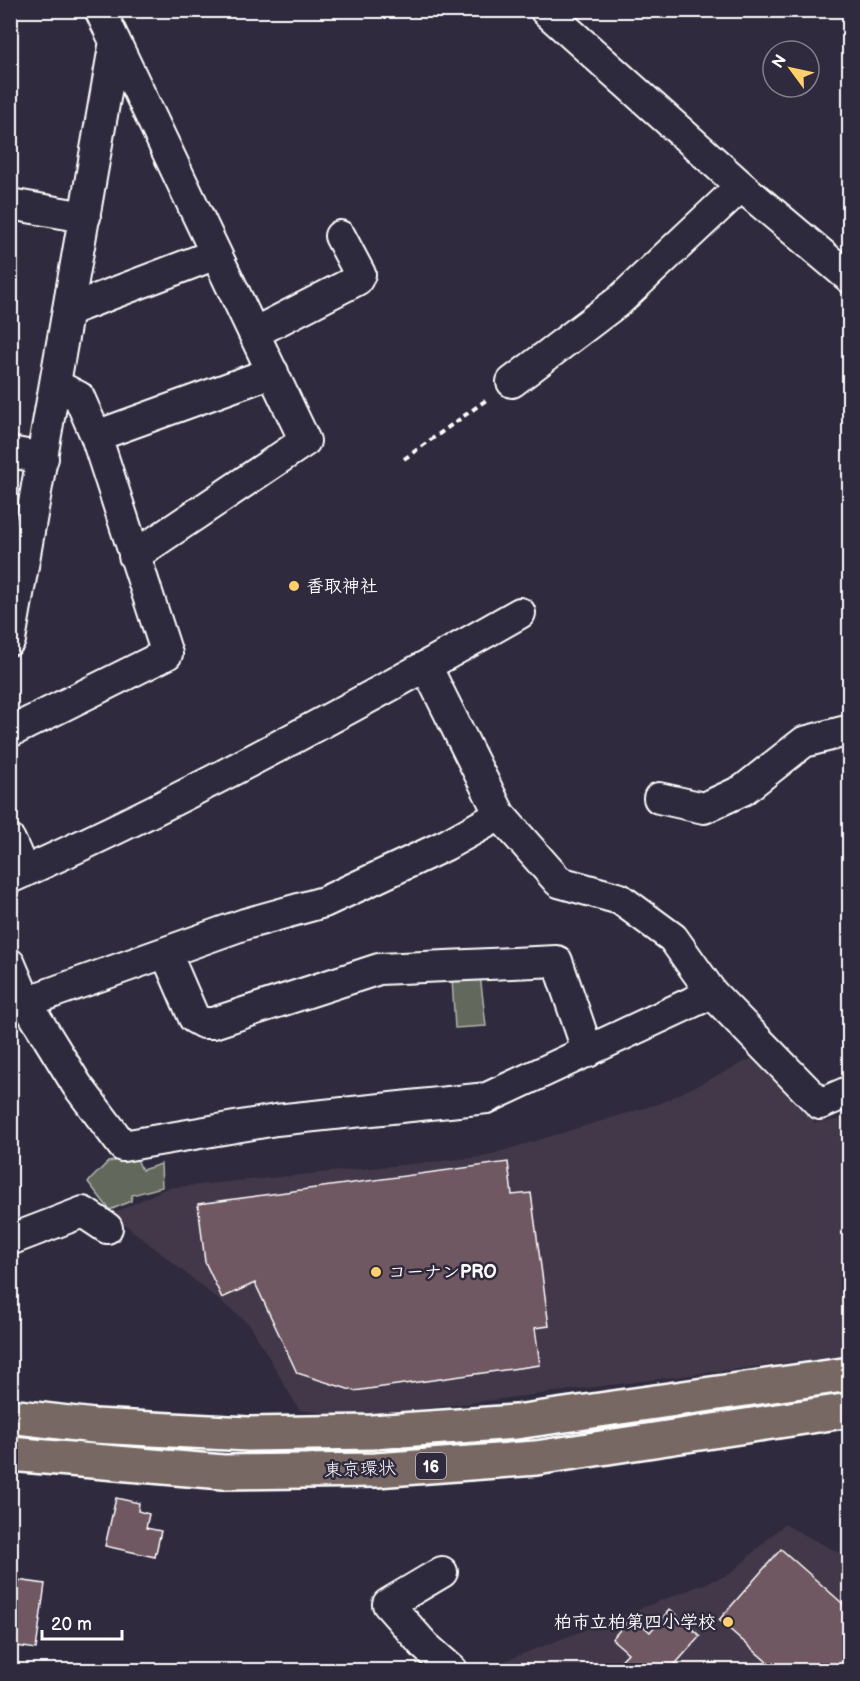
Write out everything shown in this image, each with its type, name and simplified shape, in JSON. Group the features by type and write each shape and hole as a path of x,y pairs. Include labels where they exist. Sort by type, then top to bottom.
{"highway":[{"name":"東京環状","path":"10,1416 94,1426 248,1434 372,1432 516,1422 849,1374"},
{"name":"東京環状","path":"10,1454 223,1472 376,1470 536,1458 849,1410"}],"street":[{"path":"100,10 305,441 134,556"},
{"path":"545,10 741,186 849,278"},
{"path":"10,640 115,41"},
{"path":"512,382 620,300 741,186"},
{"path":"10,204 85,217"},
{"path":"254,333 357,280 360,274 340,236"},
{"path":"69,310 216,254"},
{"path":"96,436 273,372"},
{"path":"10,732 168,654 96,436 79,397 56,385"},
{"path":"10,452 43,458"},
{"path":"10,840 17,875 124,827 253,762 520,613"},
{"path":"426,666 500,815 559,882 620,899 673,938 712,993 820,1104 849,1091"},
{"path":"659,798 704,808 743,790 804,742 849,730"},
{"path":"26,1002 245,924 324,902 446,845 500,815"},
{"path":"166,953 194,1018 203,1023 213,1023 379,969 557,961 588,1052"},
{"path":"10,964 26,1002 77,1085 123,1146 276,1120 487,1098 712,993"},
{"path":"10,1240 83,1212 107,1228"},
{"path":"442,1572 388,1604 425,1646 452,1671"}],"path":[{"path":"404,459 512,382"}],"shaded area":[{"path":"759,1055 815,1123 849,1118 849,1355 358,1417 299,1410 250,1325 112,1214 167,1188 482,1157 661,1103"},
{"name":"柏市立柏第四小学校","path":"784,1524 849,1558 849,1670 481,1670 730,1574"}],"green space":[{"path":"480,975 486,1026 455,1028 452,979"},
{"path":"136,1157 142,1170 161,1164 162,1187 132,1195 131,1201 110,1210 88,1182 108,1162"}],"building":[{"name":"コーナンPRO","path":"508,1162 512,1195 531,1193 549,1326 535,1328 540,1365 354,1391 297,1373 255,1283 222,1298 205,1262 198,1204"},
{"path":"116,1498 139,1503 138,1511 149,1514 146,1528 161,1531 155,1557 105,1546"},
{"path":"781,1549 850,1610 850,1670 776,1670 719,1620"},
{"path":"10,1579 45,1584 36,1649 10,1645"},
{"path":"670,1609 700,1636 670,1670 612,1670 628,1653 612,1639 632,1616 650,1632"}],"place":[{"name":"香取神社","path":"294,586"},
{"name":"コーナンPRO","path":"376,1272"},
{"name":"柏市立柏第四小学校","path":"728,1622"}]}
